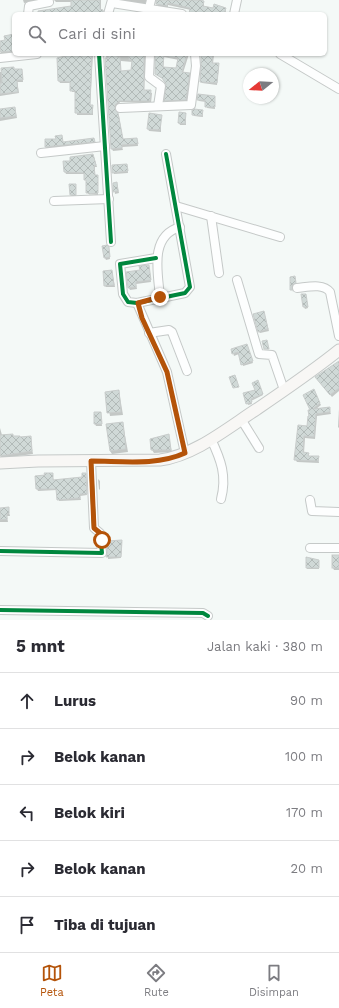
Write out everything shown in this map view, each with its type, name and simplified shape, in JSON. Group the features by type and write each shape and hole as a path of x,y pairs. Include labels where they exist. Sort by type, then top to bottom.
{"main road":[{"path":"0,463 160,460 176,457 211,439 318,367 339,350"}],"street":[{"path":"234,12 237,0"},
{"path":"109,12 112,1 150,4 158,12"},
{"path":"28,12 28,6 49,2"},
{"path":"0,58 19,56"},
{"path":"99,56 111,242"},
{"path":"150,56 149,77 161,86 158,106"},
{"path":"120,108 191,105 196,66 195,56"},
{"path":"283,56 339,89"},
{"path":"41,153 105,146"},
{"path":"156,258 120,264 123,294 128,302 138,303 160,297 185,294 190,287 166,154"},
{"path":"54,201 109,199"},
{"path":"176,206 280,237"},
{"path":"211,216 219,273"},
{"path":"160,297 156,258 164,235 180,227"},
{"path":"237,280 258,354 272,355 284,390"},
{"path":"297,288 319,286 327,288 330,292 339,336"},
{"path":"138,303 149,333 167,372 185,453"},
{"path":"149,333 169,330 172,332 187,371"},
{"path":"241,419 259,448"},
{"path":"211,439 223,467 224,491 221,499"},
{"path":"0,551 102,553 102,540 100,533 94,528 91,461"},
{"path":"310,500 312,511 339,512"},
{"path":"310,548 339,548"},
{"path":"0,610 203,613 208,616"}],"building":[{"path":"71,0 100,0 100,9 103,10 103,12 38,12 38,11 71,6"},
{"path":"156,0 200,0 204,1 203,6 213,8 214,4 226,8 225,12 189,12 190,8 168,3 167,6 156,4"},
{"path":"12,34 12,51 0,52 0,41 5,40 4,36"},
{"path":"66,56 92,56 90,105 93,105 92,114 75,113 75,91 70,91 70,82 58,81 57,58"},
{"path":"108,56 120,57 121,71 131,70 132,60 129,60 129,56 144,56 144,90 151,90 150,101 119,101 115,105 123,139 137,138 138,144 122,145 122,148 111,149 105,58 108,58"},
{"path":"155,56 164,56 163,67 176,68 178,58 169,56 186,56 182,72 190,73 186,100 164,101 166,84 162,78 155,74"},
{"path":"201,56 213,56 212,63 219,63 217,83 200,82"},
{"path":"14,67 14,69 22,69 23,80 17,80 18,92 0,94 0,83 2,83 1,68"},
{"path":"198,94 215,96 215,107 205,107 205,100 197,100"},
{"path":"15,107 16,116 0,118 0,109"},
{"path":"192,110 203,110 202,116 192,115"},
{"path":"179,112 186,113 185,124 178,123"},
{"path":"149,113 162,115 160,130 147,129"},
{"path":"62,135 63,142 94,138 95,142 45,147 45,139 56,139 55,136"},
{"path":"93,154 96,165 94,166 95,175 98,175 98,193 89,194 86,193 86,180 84,180 84,173 64,172 63,161 70,161 70,157"},
{"path":"127,164 128,171 112,173 112,165"},
{"path":"117,182 118,191 113,192 113,183"},
{"path":"69,184 76,184 76,195 70,195"},
{"path":"107,245 109,247 110,257 104,258 102,246"},
{"path":"149,265 151,280 136,282 136,287 128,288 126,272 140,270 139,266"},
{"path":"112,270 114,285 104,286 103,271"},
{"path":"295,276 296,283 292,285 292,290 290,290 290,277"},
{"path":"301,294 306,294 308,307 303,307"},
{"path":"264,311 268,329 258,332 253,314"},
{"path":"267,340 269,349 264,349 262,341"},
{"path":"247,344 253,361 241,365 238,352 232,354 231,349"},
{"path":"339,361 339,388 330,395 315,377"},
{"path":"235,375 239,387 233,388 229,377"},
{"path":"258,380 263,394 251,399 252,402 246,404 243,393 255,390 252,383"},
{"path":"314,389 320,403 313,409 330,407 330,412 316,414 314,437 304,436 303,452 309,453 308,456 319,456 318,461 294,460 298,425 307,426 309,416 308,410 310,410 303,395"},
{"path":"119,390 121,412 107,413 105,392"},
{"path":"94,412 101,412 102,424 94,424"},
{"path":"123,422 126,449 110,451 106,424"},
{"path":"13,434 13,436 20,437 31,436 32,451 0,456 0,435"},
{"path":"169,434 171,450 151,450 150,439"},
{"path":"44,473 53,473 53,480 82,477 82,473 86,473 87,494 80,494 80,498 57,500 56,489 36,489 35,476 45,475"},
{"path":"9,507 7,519 0,520 0,508"},
{"path":"122,540 121,557 106,557 107,541"},
{"path":"332,555 339,555 339,568 332,568"},
{"path":"306,557 319,560 319,568 306,568"}],"cycle path":[{"path":"99,56 111,242"},
{"path":"156,258 120,264 123,294 128,302 137,303 185,293 190,287 166,154"},
{"path":"0,551 102,553 100,533 94,528 91,461"},
{"path":"0,610 203,613 208,616"}],"route":[{"path":"102,540 100,533 94,530 91,461 160,460 176,457 185,453 167,372 142,318 138,303 160,297"}]}
